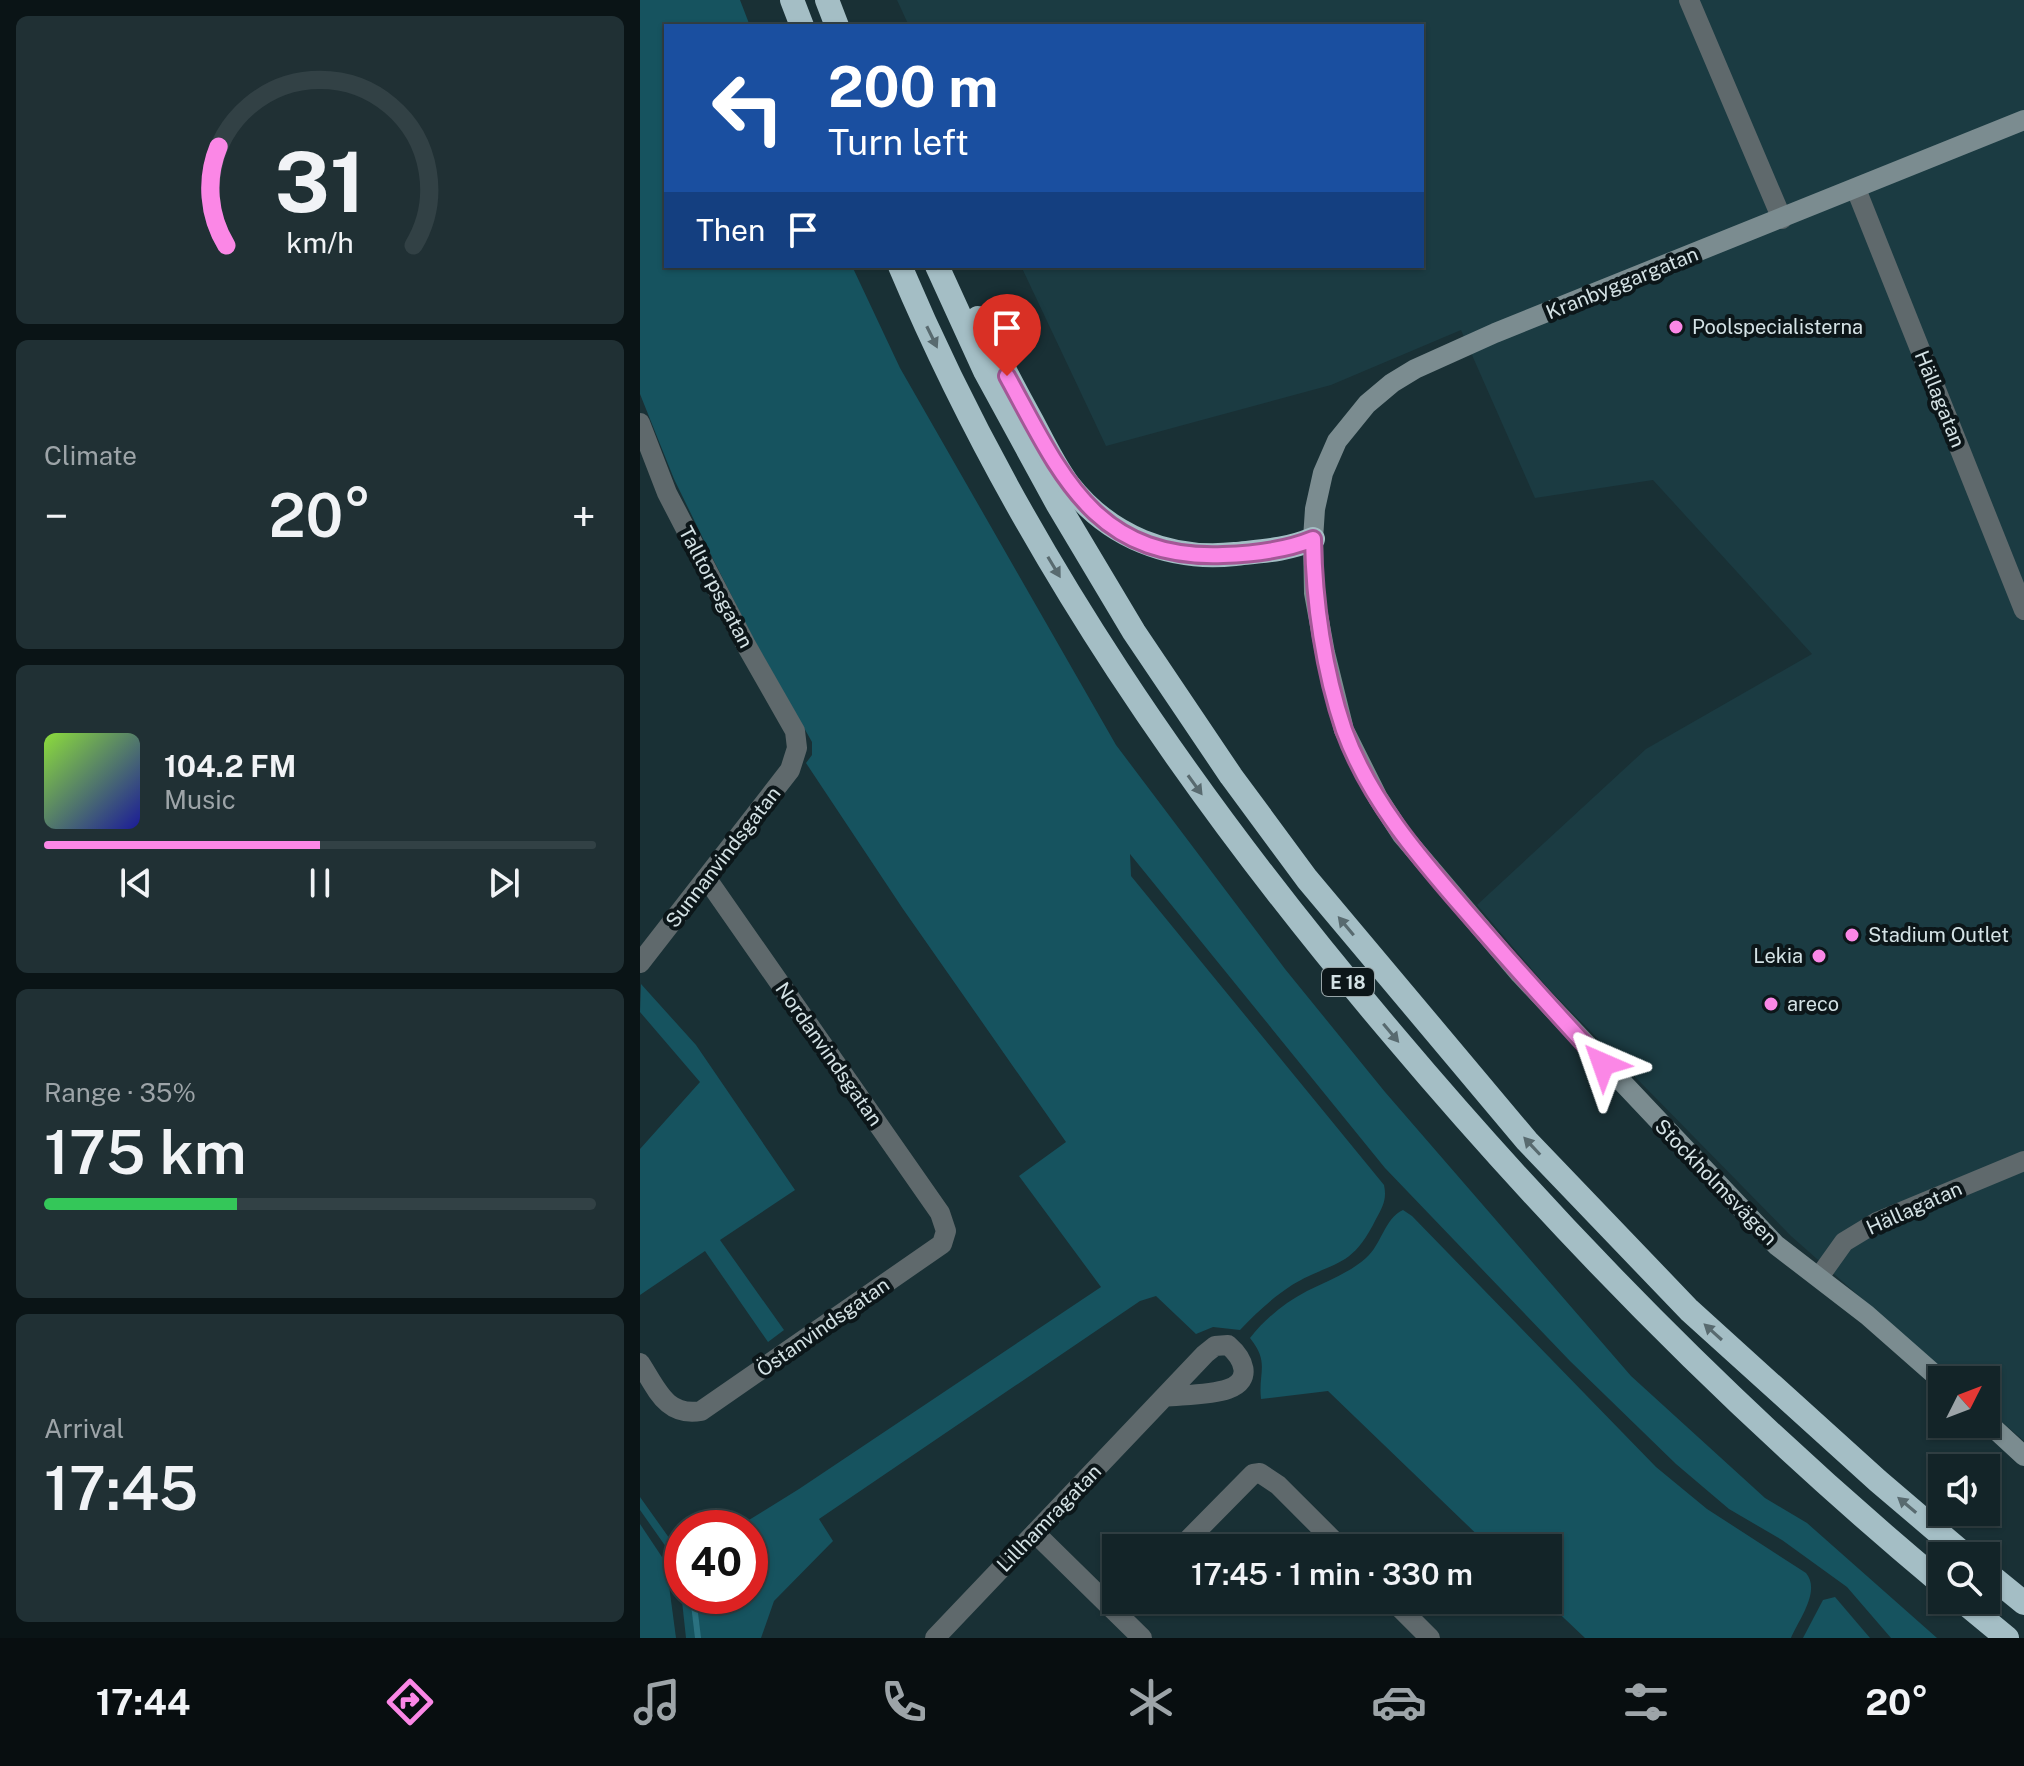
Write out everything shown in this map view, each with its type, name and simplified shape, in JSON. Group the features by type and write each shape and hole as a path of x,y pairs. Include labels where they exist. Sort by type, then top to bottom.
{"highway":[{"path":"792,0 801,24"},
{"path":"827,0 836,24"},
{"name":"E 18","path":"901,268 1004,482 1098,641 1194,785 1319,948 1449,1101 1601,1268 1776,1440 1928,1572"},
{"name":"E 18","path":"937,268 992,384 1057,503 1127,619 1231,776 1307,879 1527,1141 1689,1310 1950,1542"},
{"name":"E 18","path":"938,268 962,285 1056,466 1078,496 1103,521 1145,543 1192,555 1291,549 1313,539"},
{"path":"2000,1583 2024,1603"},
{"path":"1978,1614 2007,1638"}],"street":[{"path":"1689,0 1782,219"},
{"name":"Kranbyggargatan","path":"1313,539 1315,509 1323,473 1337,441 1367,404 1415,369 1495,333 2024,120"},
{"name":"Hällagatan","path":"1856,189 2024,610"},
{"name":"Talltorpsgatan","path":"640,423 667,493 746,645 795,731 797,748"},
{"name":"Stockholmsvägen","path":"1313,539 1314,593 1344,730 1378,798 1402,835 1510,962 1623,1086 1776,1245 1819,1277 1928,1369"},
{"name":"Sunnanvindsgatan","path":"640,963 790,770 797,748"},
{"name":"Nordanvindsgatan","path":"707,879 940,1213 946,1231"},
{"name":"Hällagatan","path":"1819,1277 1844,1242 1877,1222 2024,1161"},
{"name":"Östanvindsgatan","path":"640,1363 669,1406 677,1411 701,1411 942,1244 946,1231"},
{"name":"Lillhamragatan","path":"935,1638 1164,1397"},
{"path":"2000,1434 2024,1456"},
{"path":"1194,1534 1253,1474 1260,1473 1278,1485 1327,1534"},
{"path":"1035,1533 1102,1589"},
{"path":"1127,1614 1142,1638"},
{"path":"1406,1614 1430,1638"}],"shaded area":[{"path":"640,0 740,0 749,24 664,24 664,268 853,268 900,368 1116,745 1285,969 1385,1092 1631,1376 1765,1498 1807,1523 1937,1638 1891,1638 1847,1587 1782,1540 1729,1509 1676,1464 1570,1361 1385,1168 1130,854 1131,876 1384,1185 1384,1202 1367,1235 1350,1256 1292,1285 1264,1306 1240,1330 1213,1327 1196,1334 1156,1296 1140,1301 819,1519 833,1541 774,1601 761,1638 686,1638 683,1614 768,1614 768,1510 765,1510 1101,1287 1019,1176 1066,1142 903,909 806,763 812,755 812,742 753,638 674,479 640,394"},
{"path":"897,0 2024,0 2024,1441 2000,1420 2000,1366 1938,1366 1791,1236 1547,987 1477,905 1646,749 1812,654 1653,480 1535,498 1461,330 1331,385 1106,446 1022,268 1424,268 1424,24 908,24"},
{"path":"641,984 696,1045 795,1190 720,1240 784,1330 768,1342 705,1251 640,1295 640,1149 700,1082 640,1012"},
{"path":"1403,1210 1412,1216 1656,1467 1707,1509 1806,1573 1810,1580 1810,1596 1791,1638 1585,1638 1560,1614 1562,1534 1476,1534 1328,1391 1261,1399 1260,1354 1250,1338 1290,1301 1366,1258"},
{"path":"640,1497 664,1531 664,1544 640,1510"},
{"path":"640,1524 664,1560 664,1614 673,1614 676,1638 640,1638"},
{"path":"1835,1597 1870,1638 1803,1638 1823,1600"}],"waterway":[{"path":"695,1614 698,1638"}],"place":[{"name":"Poolspecialisterna","path":"1676,327"},
{"name":"Stadium Outlet","path":"1852,935"},
{"name":"Lekia","path":"1819,956"},
{"name":"areco","path":"1771,1004"}],"route":[{"path":"1007,376 1067,483 1103,521 1123,533 1169,551 1204,556 1291,549 1313,539 1314,593 1325,653 1344,730 1363,771 1402,835 1426,866 1603,1064"}]}
